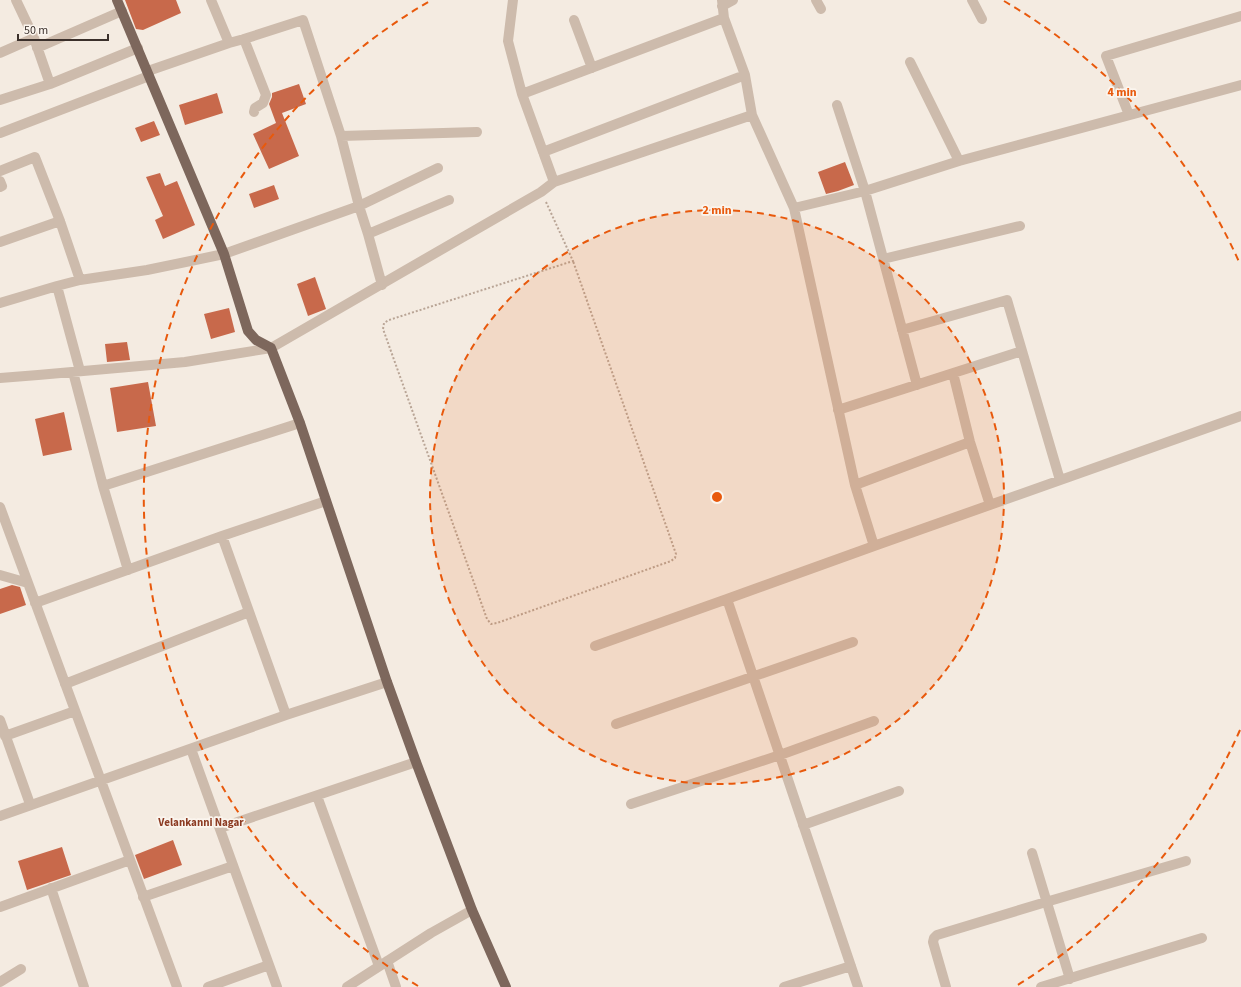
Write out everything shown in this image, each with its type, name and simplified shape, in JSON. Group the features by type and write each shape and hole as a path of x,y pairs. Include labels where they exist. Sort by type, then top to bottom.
{"main road":[{"path":"117,0 224,254 248,331 256,340 271,348 300,423 387,682 416,762 472,910 506,987"}],"street":[{"path":"16,0 34,38 50,84"},
{"path":"211,0 229,43"},
{"path":"514,0 508,41 522,94 554,182"},
{"path":"733,0 722,3 724,18 745,75 752,115 794,208 855,485 874,546"},
{"path":"816,0 821,9"},
{"path":"972,0 982,19"},
{"path":"37,48 122,11"},
{"path":"1129,115 1106,56 1241,16"},
{"path":"522,94 724,18"},
{"path":"0,132 229,43 303,20 341,136 359,206 382,285"},
{"path":"574,20 592,68"},
{"path":"0,52 34,38"},
{"path":"244,39 266,95 263,103 255,108 254,112"},
{"path":"0,99 50,84 138,48"},
{"path":"910,62 959,161"},
{"path":"543,152 745,75"},
{"path":"794,208 865,191 959,161 1241,85"},
{"path":"837,105 865,191 917,385"},
{"path":"0,378 185,362 271,348 541,192 554,182 752,115"},
{"path":"341,136 477,132"},
{"path":"0,171 35,157 60,221 80,280"},
{"path":"0,303 80,280 148,270 224,254 359,206 438,168"},
{"path":"0,181 2,186 0,187"},
{"path":"368,234 449,200"},
{"path":"0,242 60,221"},
{"path":"883,259 1020,226"},
{"path":"57,286 103,486 128,570"},
{"path":"902,330 1007,300 1060,480"},
{"path":"838,410 1022,351"},
{"path":"953,373 970,442 990,505"},
{"path":"594,646 1241,416"},
{"path":"103,486 300,423"},
{"path":"855,485 970,442"},
{"path":"35,603 222,536 326,501"},
{"path":"0,507 176,987"},
{"path":"222,536 286,715"},
{"path":"0,575 28,583"},
{"path":"727,598 858,987"},
{"path":"65,684 249,612"},
{"path":"616,724 853,642"},
{"path":"0,816 30,804 286,715 387,682"},
{"path":"5,736 75,710"},
{"path":"0,720 30,804"},
{"path":"631,804 780,755 874,721"},
{"path":"191,749 277,987"},
{"path":"220,828 416,762"},
{"path":"803,825 899,791"},
{"path":"317,796 383,963 396,987"},
{"path":"1032,853 1070,978"},
{"path":"0,907 130,860"},
{"path":"946,987 933,942 937,935 1186,861"},
{"path":"143,897 234,866"},
{"path":"50,888 84,987"},
{"path":"347,987 431,933 472,910"},
{"path":"1041,987 1202,938"},
{"path":"208,987 269,965"},
{"path":"784,987 851,966"},
{"path":"0,982 20,969"}],"path":[{"path":"541,192 573,261 676,554 672,561 491,624 484,612 383,329 384,323 389,320 573,261"}],"building":[{"path":"125,0 176,0 181,13 143,30 136,29"},
{"path":"299,84 306,104 282,113 299,156 269,169 253,134 276,123 269,104 272,93"},
{"path":"217,93 223,113 185,125 179,105"},
{"path":"154,121 160,135 141,142 135,128"},
{"path":"845,162 854,185 826,194 818,172"},
{"path":"160,173 165,186 177,181 195,225 163,239 155,220 163,216 146,177"},
{"path":"274,185 279,199 254,208 249,194"},
{"path":"315,277 326,309 308,316 297,284"},
{"path":"229,308 235,332 211,339 204,314"},
{"path":"127,342 130,360 107,362 105,344"},
{"path":"148,382 156,426 117,432 110,388"},
{"path":"64,412 72,450 43,456 35,419"},
{"path":"12,585 20,587 26,605 0,614 0,589"},
{"path":"173,840 182,865 144,879 135,855"},
{"path":"62,847 71,875 27,890 18,861"}],"district":[{"name":"Velankanni Nagar","path":"201,822"}]}
